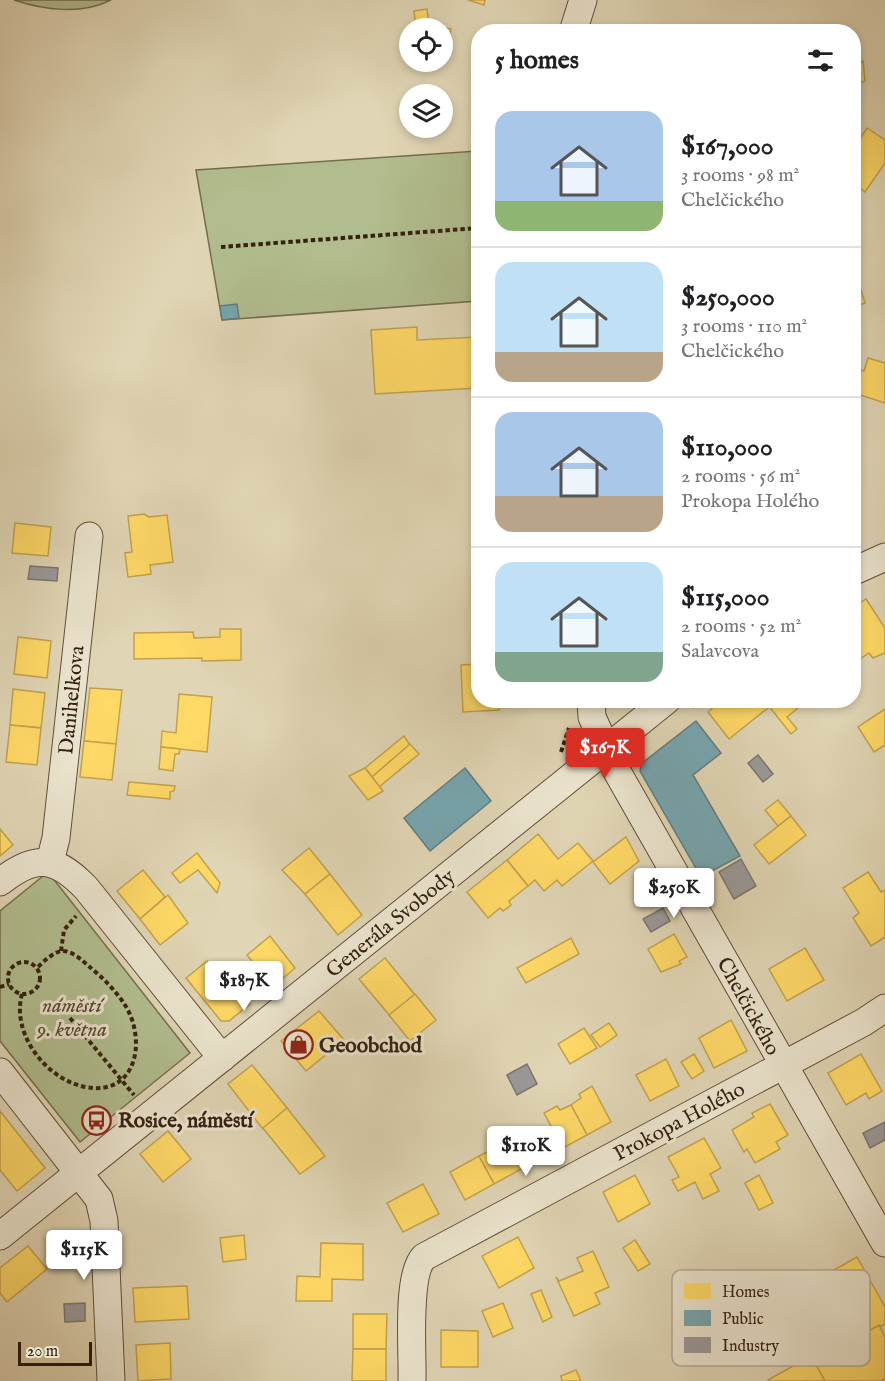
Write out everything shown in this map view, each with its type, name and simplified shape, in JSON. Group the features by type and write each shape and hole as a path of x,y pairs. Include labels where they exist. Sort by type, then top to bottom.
{"street":[{"path":"576,24 583,0"},
{"name":"Danihelkova","path":"50,862 56,838 89,536"},
{"path":"861,568 885,557"},
{"name":"Chelčického","path":"591,708 592,717 606,750 885,1244"},
{"name":"Generála Svobody","path":"0,1236 657,708"},
{"path":"0,882 22,866 50,862 74,875 222,1058"},
{"name":"Prokopa Holého","path":"412,1381 413,1280 418,1263 424,1257 783,1066 885,1008"},
{"path":"0,1072 99,1199 104,1221 111,1381"}],"path":[{"path":"221,247 471,229"},
{"path":"61,952 62,938 68,924 96,901"},
{"path":"37,968 61,952"},
{"path":"22,994 21,1020 26,1038 50,1070 73,1084 90,1088 105,1087 121,1080 131,1068 137,1050 135,1029 126,1005 95,972 76,957 61,952"},
{"path":"27,962 37,968 40,976 37,987 30,993 22,994 15,991 9,984 9,973 16,964 27,962"},
{"path":"0,987 9,984"},
{"path":"70,1018 139,1101"}],"green space":[{"path":"14,0 111,0 87,8 62,9"},
{"path":"471,151 471,302 222,320 196,170"},
{"name":"náměstí 9. května","path":"48,872 190,1053 80,1142 0,1041 0,911"}],"building: Homes":[{"path":"468,0 485,0 484,5"},
{"path":"427,9 428,18 415,18 414,11"},
{"path":"863,61 865,81 861,82 861,62"},
{"path":"867,128 885,140 885,163 865,192 861,189 861,137"},
{"path":"861,290 865,303 861,304"},
{"path":"417,327 417,340 471,337 471,388 375,394 371,330"},
{"path":"868,358 885,363 885,403 861,395 861,370 864,371"},
{"path":"144,514 149,517 167,515 173,562 150,565 151,574 128,577 125,553 132,552 128,516"},
{"path":"15,523 51,527 48,556 12,553"},
{"path":"866,599 885,628 885,653 873,658 869,653 861,658 861,602"},
{"path":"220,629 241,629 241,660 134,659 134,633 193,632 194,638 220,637"},
{"path":"18,637 51,641 47,678 14,674"},
{"path":"471,664 471,708 499,708 499,710 463,712 461,665"},
{"path":"90,688 122,690 116,744 84,741"},
{"path":"13,689 45,693 41,728 10,725"},
{"path":"179,694 212,697 207,752 161,747 162,731 176,733"},
{"path":"713,708 768,708 729,739 708,712"},
{"path":"770,708 798,708 787,717 797,729 791,734"},
{"path":"885,709 885,745 874,752 858,727"},
{"path":"10,725 41,728 37,765 6,762"},
{"path":"404,736 410,745 372,777 365,768"},
{"path":"84,741 116,744 112,780 80,777"},
{"path":"410,744 419,754 379,787 372,777"},
{"path":"161,747 180,749 179,754 175,754 173,771 159,769"},
{"path":"365,768 383,791 368,800 349,776"},
{"path":"129,782 175,786 174,791 170,792 170,799 127,795"},
{"path":"778,800 791,816 778,826 765,810"},
{"path":"791,816 806,835 769,864 754,845"},
{"path":"0,829 13,845 0,856"},
{"path":"538,834 558,859 578,843 593,861 562,886 557,880 544,891 535,880 528,886 507,860"},
{"path":"626,837 639,861 610,884 593,862"},
{"path":"309,848 330,874 305,894 282,870"},
{"path":"197,853 220,883 217,893 198,870 180,883 172,873"},
{"path":"507,860 528,886 509,901 511,905 503,911 500,908 488,918 467,892"},
{"path":"143,870 165,897 140,919 117,891"},
{"path":"868,872 881,892 885,890 885,937 871,946 853,918 859,913 843,888"},
{"path":"330,874 362,915 338,935 305,894"},
{"path":"168,895 188,923 160,945 140,919"},
{"path":"674,934 687,957 679,961 681,964 661,972 648,949"},
{"path":"270,936 295,968 273,987 247,955"},
{"path":"571,938 579,954 526,983 517,968"},
{"path":"805,948 824,980 787,1001 769,969"},
{"path":"385,958 415,995 390,1016 359,979"},
{"path":"207,961 224,982 231,977 250,1004 229,1021 221,1021 186,978"},
{"path":"415,994 436,1020 410,1041 389,1015"},
{"path":"319,1011 344,1040 306,1071 281,1041"},
{"path":"731,1020 747,1051 714,1068 699,1038"},
{"path":"609,1023 617,1035 600,1047 591,1035"},
{"path":"584,1028 597,1048 570,1064 558,1044"},
{"path":"694,1054 704,1071 692,1079 681,1062"},
{"path":"861,1054 882,1091 869,1099 866,1093 846,1105 828,1073"},
{"path":"666,1059 679,1086 650,1101 636,1075"},
{"path":"252,1065 288,1109 263,1129 228,1084"},
{"path":"592,1086 611,1122 587,1135 571,1105 581,1098 579,1094"},
{"path":"770,1104 788,1135 776,1142 780,1149 755,1163 747,1149 744,1152 732,1130 754,1117 752,1113"},
{"path":"571,1105 587,1135 563,1148 544,1113 557,1106 560,1110"},
{"path":"287,1108 325,1156 300,1174 263,1128"},
{"path":"0,1111 45,1168 17,1191 0,1170"},
{"path":"168,1131 191,1159 163,1182 140,1154"},
{"path":"704,1138 721,1168 710,1174 719,1191 703,1199 695,1182 678,1191 672,1180 679,1177 668,1157"},
{"path":"508,1141 523,1168 494,1184 479,1156"},
{"path":"479,1156 494,1184 465,1200 450,1172"},
{"path":"635,1175 650,1204 618,1222 603,1192"},
{"path":"759,1175 773,1203 759,1210 745,1183"},
{"path":"423,1184 439,1214 403,1232 387,1203"},
{"path":"244,1235 246,1259 223,1262 220,1238"},
{"path":"518,1237 534,1268 499,1288 482,1256"},
{"path":"635,1240 650,1264 638,1271 623,1248"},
{"path":"321,1243 363,1244 363,1280 332,1279 332,1301 296,1301 297,1276 320,1277"},
{"path":"28,1246 47,1269 7,1302 0,1293 0,1268"},
{"path":"593,1251 609,1287 595,1293 600,1304 574,1316 556,1277 559,1281 583,1271 577,1258"},
{"path":"857,1257 864,1270 834,1270"},
{"path":"870,1280 885,1307 885,1324 870,1332"},
{"path":"187,1286 189,1319 135,1322 133,1288"},
{"path":"541,1290 552,1317 543,1322 531,1294"},
{"path":"503,1303 513,1328 493,1337 482,1311"},
{"path":"353,1314 387,1314 386,1349 353,1349"},
{"path":"879,1325 885,1337 885,1379 881,1381 825,1381 817,1366 870,1366 870,1330"},
{"path":"441,1330 478,1331 478,1367 441,1367"},
{"path":"170,1343 171,1379 138,1381 136,1345"},
{"path":"353,1349 386,1349 386,1381 352,1381"},
{"path":"793,1366 817,1366 825,1381 769,1381"},
{"path":"576,1370 581,1381 562,1381 561,1376"}],"building: Public":[{"path":"237,304 239,318 222,320 220,306"},
{"path":"696,721 721,753 693,775 740,856 701,877 640,771 641,764"},
{"path":"465,768 491,801 430,851 404,818"}],"building: Industry":[{"path":"30,566 58,568 57,581 28,579"},
{"path":"758,755 773,774 763,782 748,763"},
{"path":"741,859 756,886 734,899 719,872"},
{"path":"663,908 670,921 651,932 643,919"},
{"path":"527,1064 537,1084 517,1095 507,1075"},
{"path":"885,1122 885,1140 870,1148 863,1133"},
{"path":"85,1303 85,1321 65,1322 64,1304"}],"place":[{"name":"Geoobchod","path":"298,1045"},
{"name":"Rosice, náměstí","path":"97,1120"}]}
